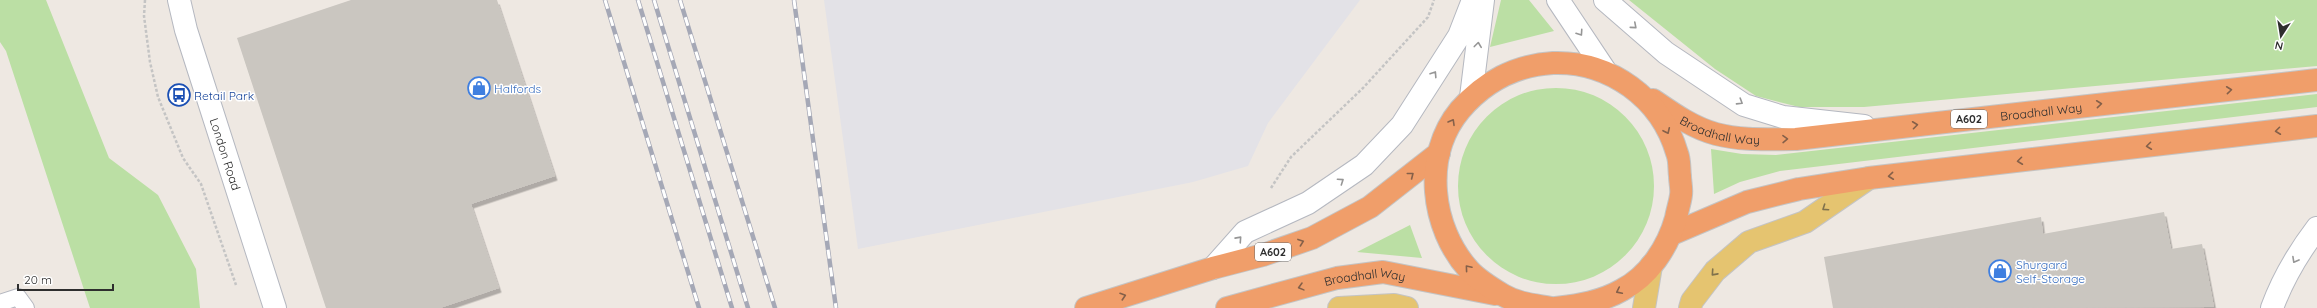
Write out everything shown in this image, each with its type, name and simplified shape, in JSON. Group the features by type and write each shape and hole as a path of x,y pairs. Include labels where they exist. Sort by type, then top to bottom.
{"highway":[{"path":"1514,302 1470,271 1446,236 1435,195 1439,153 1446,132 1457,114 1471,97 1500,76 1535,64 1571,63 1606,72 1633,88 1661,118 1678,154 1681,195 1672,234 1651,266 1623,290 1590,304 1556,308"},
{"name":"Broadhall Way","path":"1633,88 1680,118 1715,134 1752,140 1796,138 2317,80"},
{"path":"1672,234 1747,202 1800,189 1869,178 2317,126"},
{"name":"A602","path":"1086,308 1213,268 1263,255 1312,238 1370,207 1439,153"},
{"name":"Broadhall Way","path":"1230,307 1337,278 1384,272 1443,282 1514,302 1552,308"}],"main road":[{"path":"1690,308 1692,301 1715,271 1749,242 1804,222 1869,178"},
{"path":"1644,308 1651,266"},
{"path":"1339,308 1394,305 1407,308"},
{"path":"1230,307 1260,308"}],"street":[{"name":"London Road","path":"179,0 186,30 275,308"},
{"path":"1213,268 1245,232 1308,202 1364,165 1402,125 1459,36 1473,0"},
{"path":"1471,97 1483,0"},
{"path":"1558,0 1606,72"},
{"path":"1605,0 1666,53 1744,105 1783,117 1890,128"},
{"path":"2272,308 2281,285 2296,258 2317,228"}],"lane":[{"path":"0,303 22,302"}],"path":[{"path":"145,0 144,16 150,62 158,97 183,158 201,184 236,286"},
{"path":"1271,189 1291,157 1363,88 1428,17 1434,0"}],"shaded area":[{"path":"824,0 1360,0 1268,123 1248,166 1193,182 858,249"}],"green space":[{"path":"0,0 46,0 109,158 158,195 196,269 200,308 90,308 6,51 0,42"},
{"path":"1501,0 1529,0 1554,31 1490,47"},
{"path":"1629,0 2317,0 2317,66 1864,107 1799,107 1756,96 1715,69"},
{"path":"1556,88 1584,92 1602,100 1618,110 1632,124 1642,140 1650,158 1654,186 1650,214 1642,232 1632,248 1618,262 1602,272 1584,280 1556,284 1528,280 1510,272 1494,262 1480,248 1470,232 1462,214 1458,186 1462,158 1470,140 1480,124 1494,110 1510,100 1528,92"},
{"path":"2317,94 2317,107 1780,171 1740,182 1714,194 1711,149 1742,154 1776,155"},
{"path":"1410,225 1422,258 1357,252"}],"building":[{"path":"351,0 497,0 555,176 471,204 499,288 440,308 326,308 237,38"},
{"name":"Shurgard Self-Storage","path":"2164,212 2171,249 2202,244 2214,307 1833,308 1824,257 2041,217 2043,234"}],"railway":[{"path":"605,0 699,308"},
{"path":"638,0 732,308"},
{"path":"654,0 748,308"},
{"path":"680,0 775,308"},
{"path":"794,0 836,308"}],"place":[{"name":"Halfords","path":"479,88"},
{"name":"Retail Park","path":"179,95"},
{"name":"Shurgard Self-Storage","path":"2000,271"}]}
